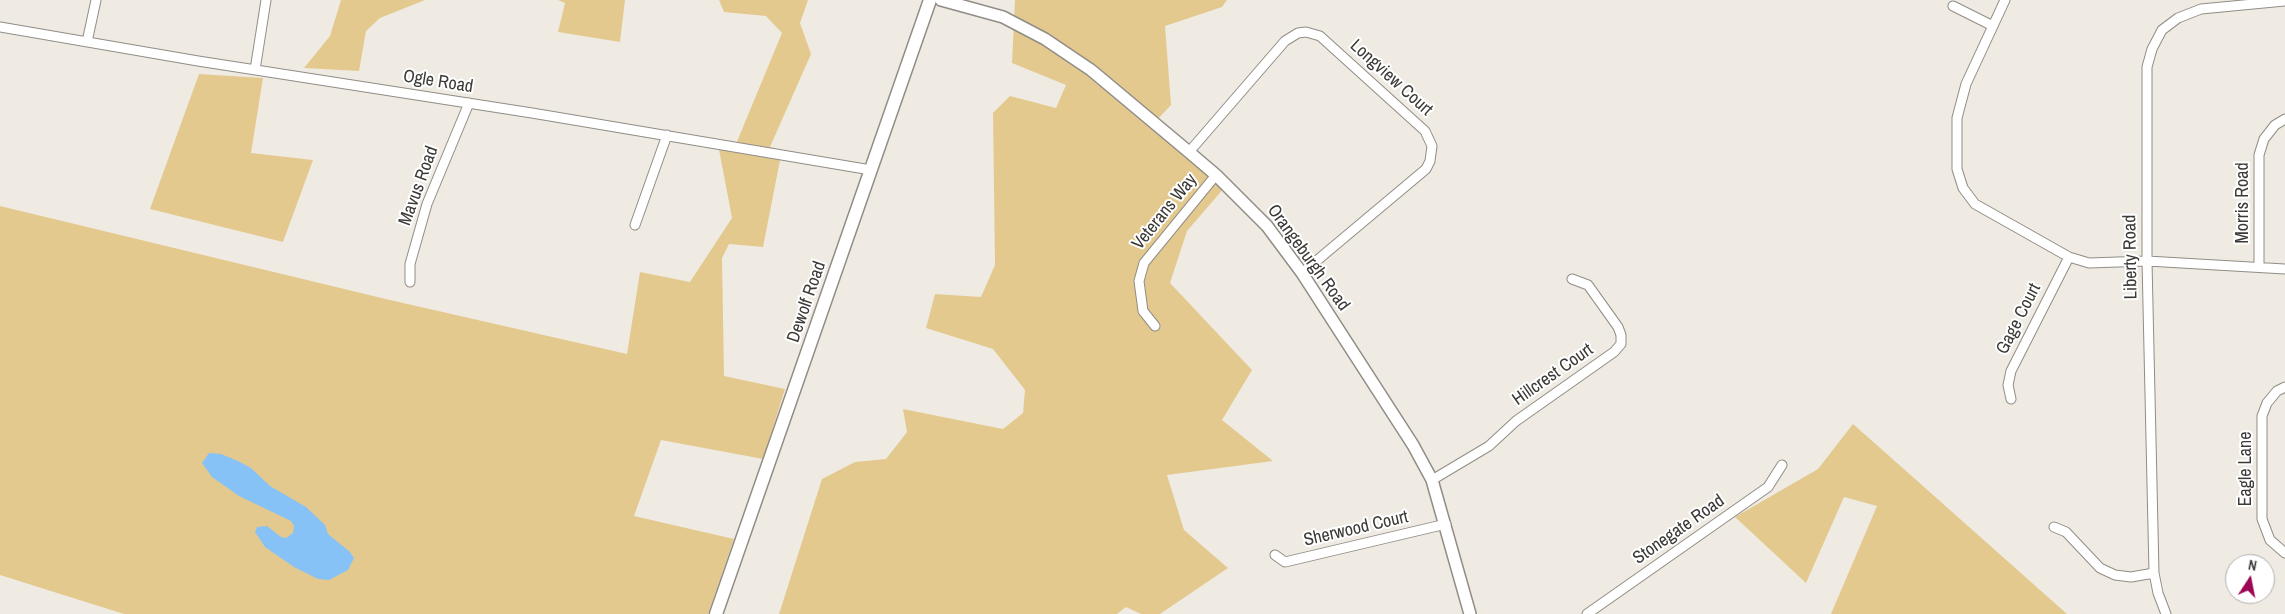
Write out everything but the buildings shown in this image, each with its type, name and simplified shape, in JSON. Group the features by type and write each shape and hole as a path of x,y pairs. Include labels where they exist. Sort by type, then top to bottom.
{"main road":[{"name":"Dewolf Road","path":"716,614 930,0"}],"street":[{"path":"87,42 96,0"},
{"path":"255,70 266,0"},
{"name":"Orangeburgh Road","path":"941,0 1003,17 1045,39 1090,70 1190,152 1267,226 1302,273 1413,445 1432,480 1470,614"},
{"path":"2005,0 1966,84 1957,118 1957,169 1963,188 1975,204 2069,257 2089,263 2147,261 2285,268"},
{"name":"Liberty Road","path":"2166,614 2158,593 2154,572 2147,261 2147,67 2152,49 2162,30 2178,18 2201,9 2230,3 2285,1"},
{"path":"1953,6 1993,26"},
{"name":"Ogle Road","path":"0,27 871,170"},
{"name":"Longview Court","path":"1190,152 1285,41 1298,33 1306,32 1320,36 1425,131 1432,146 1430,161 1426,169 1302,273"},
{"name":"Mavus Road","path":"410,282 410,264 428,204 469,103"},
{"name":"Morris Road","path":"2259,267 2259,155 2264,138 2274,125 2285,119"},
{"path":"635,225 666,135"},
{"name":"Veterans Way","path":"1155,326 1144,311 1139,281 1144,262 1216,175"},
{"name":"Gage Court","path":"2011,399 2008,385 2011,371 2069,257"},
{"name":"Hillcrest Court","path":"1432,480 1489,446 1516,421 1614,352 1621,344 1622,335 1618,327 1588,285 1572,279"},
{"name":"Eagle Lane","path":"2285,387 2277,391 2267,403 2262,416 2262,519 2270,540 2285,553"},
{"name":"Stonegate Road","path":"1587,614 1768,487 1782,465"},
{"name":"Sherwood Court","path":"1275,555 1285,562 1446,524"},
{"path":"2054,527 2066,532 2100,568 2115,575 2132,577 2154,572"}],"shaded area":[{"path":"341,0 425,0 380,18 366,31 359,71 304,68 330,36"},
{"path":"558,0 625,0 620,42 558,32 565,3"},
{"path":"719,0 808,0 800,23 811,54 770,147 782,150 763,247 729,244 722,258 724,376 785,389 763,459 661,440 634,516 734,539 708,614 124,614 0,575 0,206 390,300 627,354 640,272 690,282 732,218 717,139 736,144 782,33 766,16 724,12"},
{"path":"1015,0 1227,0 1222,7 1165,26 1171,105 1155,122 1225,187 1187,231 1170,283 1252,370 1222,420 1273,461 1167,475 1184,530 1228,568 1160,614 1141,614 1126,607 1117,614 779,614 822,479 855,462 886,459 907,432 903,409 1003,429 1023,413 1025,390 993,349 926,328 935,294 981,297 995,265 993,113 1010,96 1056,108 1066,85 1012,63"},
{"path":"199,74 263,78 251,153 313,160 283,242 150,209"},
{"path":"1853,424 2067,614 1831,614 1877,506 1844,497 1806,583 1735,517 1818,469"}],"water":[{"path":"209,453 221,454 251,468 270,486 306,507 325,525 328,534 350,552 354,558 348,570 329,580 318,579 294,567 265,547 255,532 257,527 267,526 281,537 286,538 293,533 294,526 291,521 239,496 212,477 202,463"}]}
